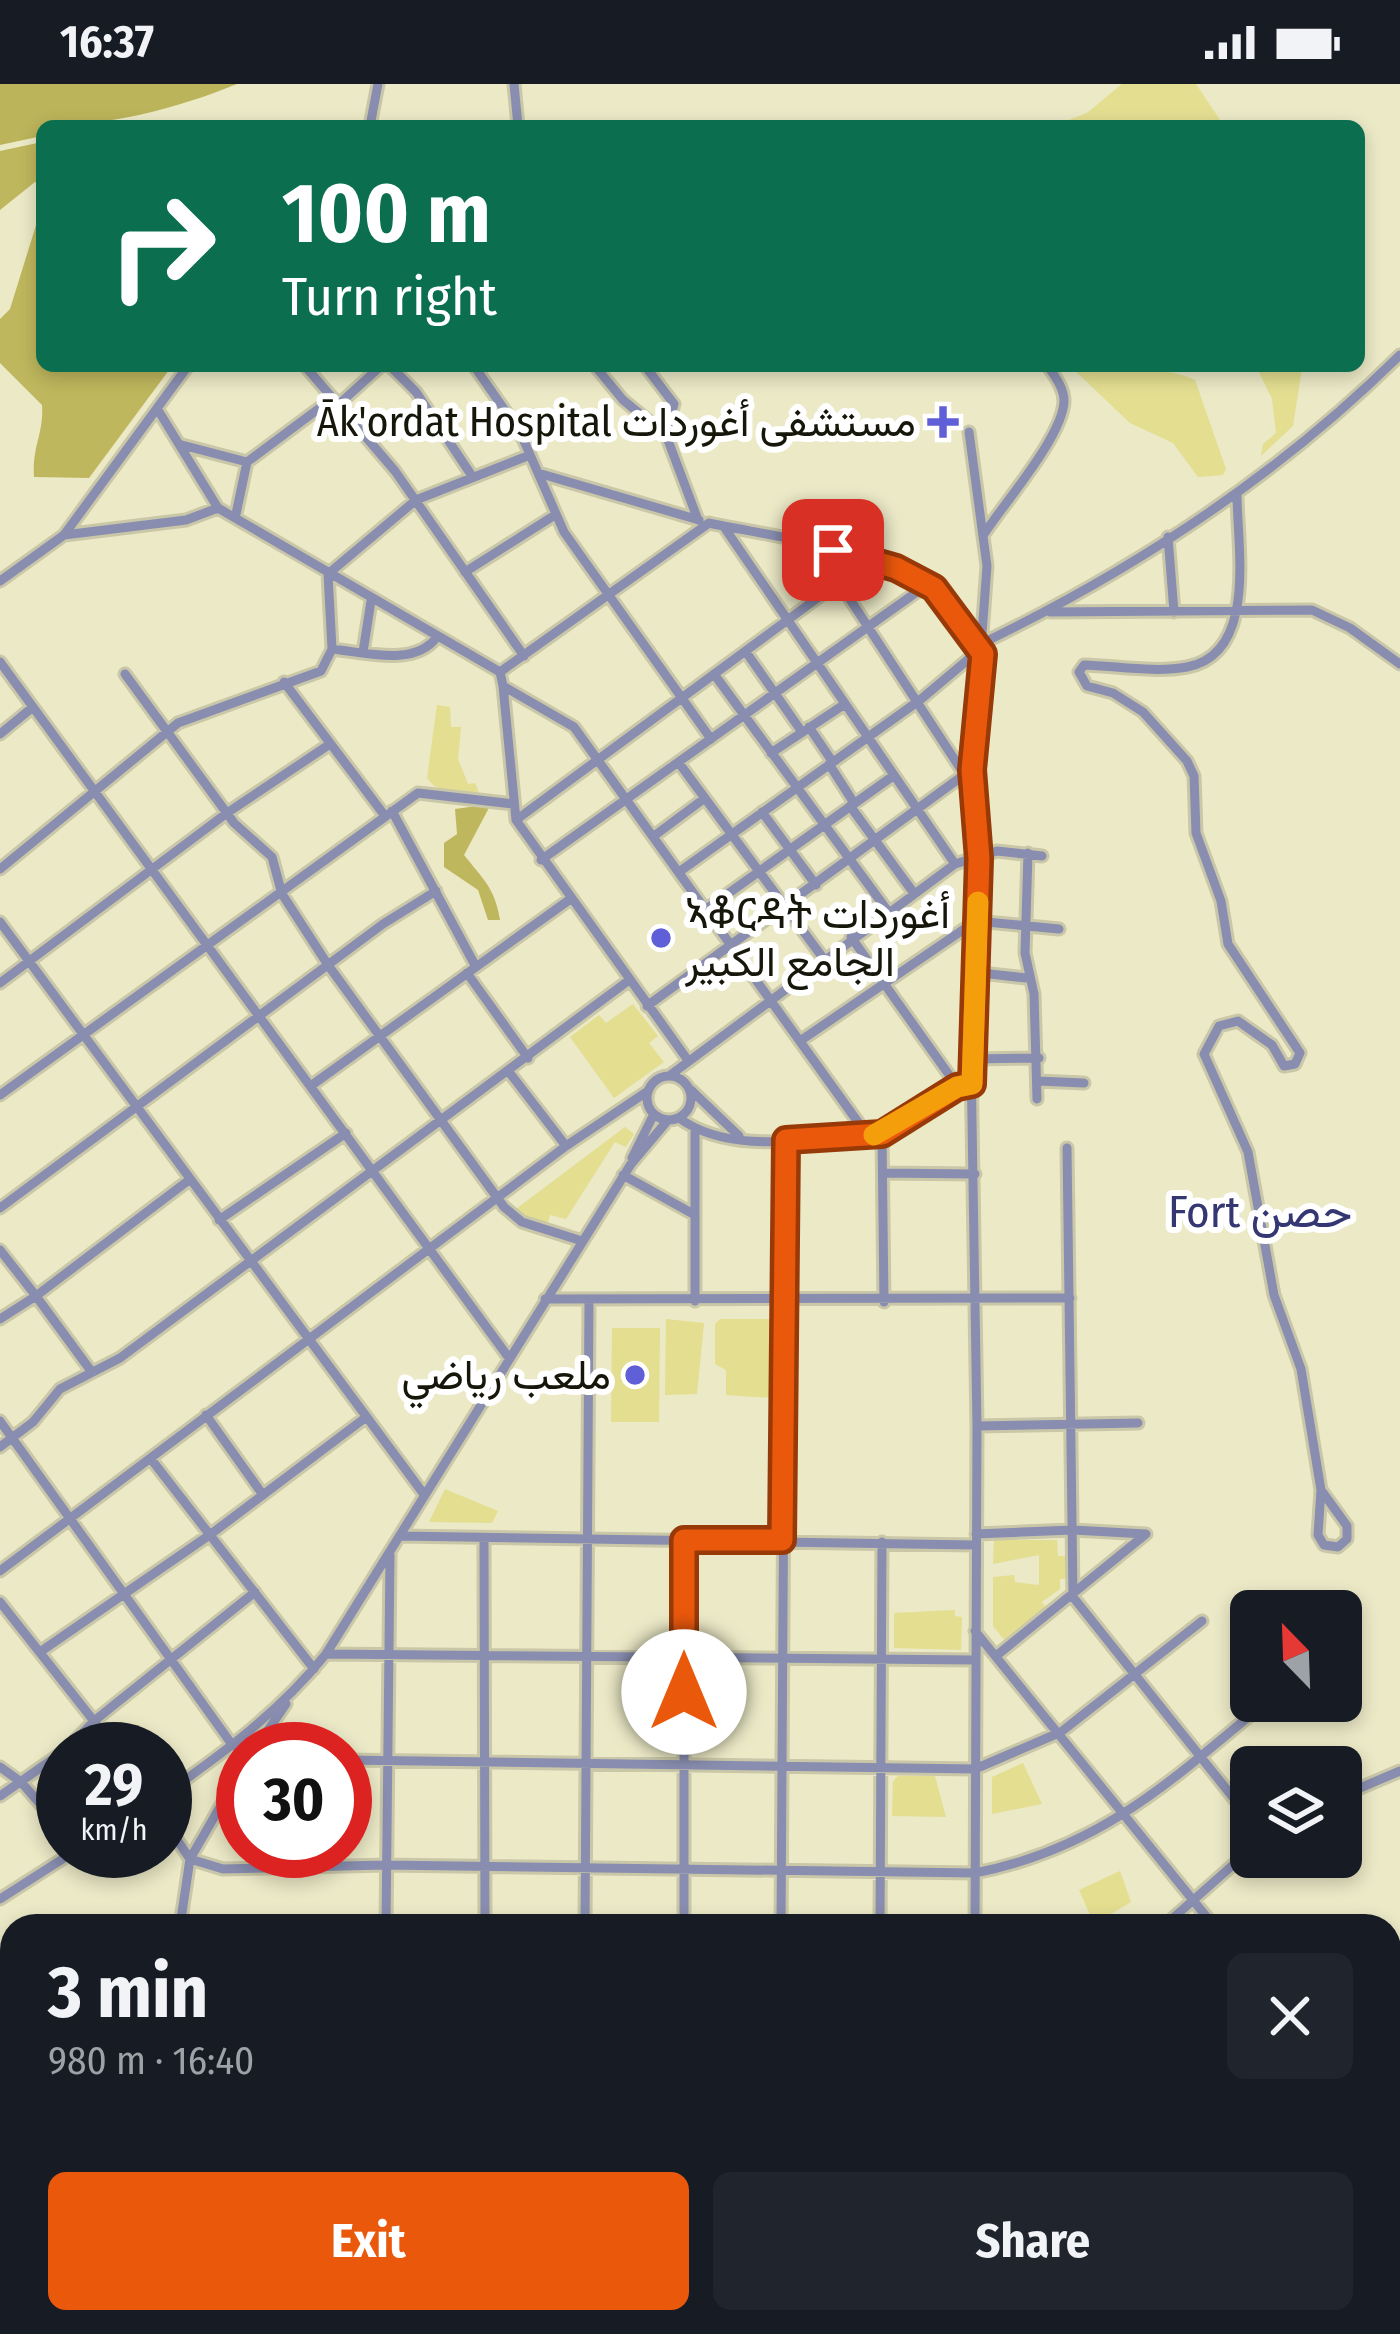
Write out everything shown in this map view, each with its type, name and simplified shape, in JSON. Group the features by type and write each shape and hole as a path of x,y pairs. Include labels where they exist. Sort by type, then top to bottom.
{"street":[{"path":"371,120 378,84"},
{"path":"514,84 517,120"},
{"path":"679,872 920,700 982,650 1270,473 1400,355"},
{"path":"0,581 64,535 184,372"},
{"path":"310,372 416,500 524,656"},
{"path":"236,514 247,462 377,372"},
{"path":"392,372 416,392 472,476"},
{"path":"479,372 530,455 555,515 711,740"},
{"path":"600,372 622,400 666,435 704,521"},
{"path":"650,372 674,404 666,435"},
{"path":"984,534 1041,452 1064,406 1064,392 1052,372"},
{"path":"158,410 218,508"},
{"path":"969,432 984,534 982,650 968,772 979,859 970,1059 977,1426 975,1914"},
{"path":"182,445 247,462"},
{"path":"328,574 416,500 530,455"},
{"path":"538,473 704,521 870,560 928,584 982,650"},
{"path":"1237,495 1238,610 1214,653 1193,665 1084,665 1079,672 1087,686 1113,693 1154,720 1187,761 1194,776 1196,832 1221,901 1228,944 1300,1053 1295,1064 1284,1066 1272,1045 1238,1021 1219,1026 1204,1054 1248,1152 1274,1295 1301,1369 1321,1490 1319,1539 1338,1547 1347,1540 1347,1526 1321,1490"},
{"path":"64,535 186,520 218,508 236,514 370,601 500,672 516,820 687,1059"},
{"path":"465,572 555,515"},
{"path":"500,672 704,521"},
{"path":"724,526 956,864"},
{"path":"1168,537 1174,612"},
{"path":"516,820 870,560"},
{"path":"0,869 167,730 321,671 332,649 328,574"},
{"path":"840,584 968,772"},
{"path":"541,860 928,584"},
{"path":"363,652 370,601"},
{"path":"1047,612 1312,610 1350,628 1398,666"},
{"path":"332,649 422,652 436,638"},
{"path":"746,652 831,762 852,805 913,892"},
{"path":"0,662 97,788 509,1358"},
{"path":"125,674 227,813 272,857 282,894 328,964 498,1198 522,1222 582,1241"},
{"path":"714,674 886,910"},
{"path":"284,682 388,814 436,891 471,970 528,1058"},
{"path":"503,686 574,727 868,1136"},
{"path":"771,753 845,704"},
{"path":"0,734 32,707"},
{"path":"0,983 227,813 330,744"},
{"path":"679,763 823,958"},
{"path":"647,1006 968,772"},
{"path":"704,910 893,776"},
{"path":"0,1095 425,791 466,802 513,804"},
{"path":"654,836 705,798"},
{"path":"762,812 816,886"},
{"path":"0,1571 206,1415 310,1343 566,1146 620,1114 656,1080 669,1076 886,910 956,864 997,851 1042,856"},
{"path":"1028,854 1026,978 1034,994 1037,1099"},
{"path":"0,1208 328,964 436,891"},
{"path":"311,1085 569,900"},
{"path":"800,1042 976,921 1059,929"},
{"path":"0,922 423,1493"},
{"path":"851,937 957,1087"},
{"path":"972,972 1026,978"},
{"path":"0,1447 33,1422 55,1393 120,1358 628,981"},
{"path":"970,1059 1039,1058"},
{"path":"509,1072 566,1146"},
{"path":"669,1076 691,1090 743,1140"},
{"path":"1037,1081 1084,1083"},
{"path":"620,1114 652,1112 743,1140 868,1136 882,1134 957,1087 972,1084"},
{"path":"273,1722 326,1654 623,1175 673,1119 687,1111 691,1090"},
{"path":"631,1164 652,1112 648,1091"},
{"path":"694,1128 695,1300"},
{"path":"219,1220 346,1133"},
{"path":"882,1134 884,1302"},
{"path":"781,1914 786,1140"},
{"path":"1067,1148 1073,1598 1230,1795"},
{"path":"883,1173 975,1174"},
{"path":"623,1175 695,1216"},
{"path":"0,1319 189,1180"},
{"path":"0,1250 91,1371"},
{"path":"545,1299 976,1303 1070,1298"},
{"path":"585,1914 589,1300"},
{"path":"206,1415 263,1495"},
{"path":"40,1652 211,1534 365,1418"},
{"path":"0,1421 216,1722"},
{"path":"977,1426 1138,1423"},
{"path":"151,1459 314,1669"},
{"path":"400,1536 882,1542 1073,1530 1146,1534 996,1656"},
{"path":"484,1539 485,1914"},
{"path":"684,1540 684,1914"},
{"path":"880,1914 882,1542"},
{"path":"386,1914 390,1550"},
{"path":"0,1602 94,1721 255,1592"},
{"path":"372,1760 975,1769 1061,1732 1202,1621"},
{"path":"975,1631 1205,1914"},
{"path":"326,1654 975,1660"},
{"path":"260,1722 294,1692"},
{"path":"192,1860 223,1869 385,1865 975,1873 1051,1851 1126,1816 1241,1722"},
{"path":"0,1767 36,1799"},
{"path":"0,1796 36,1771"},
{"path":"1362,1787 1400,1771"},
{"path":"192,1856 216,1814"},
{"path":"1177,1914 1230,1867"},
{"path":"0,1899 36,1876"},
{"path":"181,1914 187,1878"}],"shaded area":[{"path":"0,84 237,84 190,101 108,120 36,120 36,137 0,145"},
{"path":"1122,84 1196,84 1220,120 1068,120 1087,113"},
{"path":"36,143 36,183 0,210 0,151"},
{"path":"36,225 36,372 168,372 89,478 34,477 42,405 0,363 0,319 10,309"},
{"path":"1076,372 1163,372 1195,380 1226,469 1223,475 1198,477 1173,443 1130,423"},
{"path":"1259,372 1301,372 1293,426 1261,456 1263,444 1276,433 1272,399"},
{"path":"437,705 450,707 451,727 461,727 458,759 468,784 475,783 479,793 450,793 427,778"},
{"path":"491,804 464,855 491,892 500,920 488,920 478,890 444,867 444,843 457,834 455,809"},
{"path":"633,1004 658,1036 649,1043 664,1062 614,1098 570,1037 599,1015 606,1023"},
{"path":"625,1127 634,1134 626,1147 615,1142 566,1219 550,1215 547,1226 524,1221 516,1209"},
{"path":"666,1319 704,1323 697,1394 665,1395"},
{"path":"720,1319 773,1319 772,1398 726,1395 726,1370 715,1364 715,1324"},
{"name":"ملعب رياضي","path":"612,1328 660,1328 659,1422 611,1422"},
{"path":"445,1489 498,1511 492,1523 429,1522"},
{"path":"994,1540 1057,1540 1058,1556 1067,1556 1067,1579 1060,1579 1060,1589 1042,1602 1048,1610 1006,1642 993,1626 993,1577 1014,1575 1015,1582 1039,1585 1039,1555 993,1564"},
{"path":"955,1610 955,1616 962,1617 961,1650 894,1648 894,1613"},
{"path":"1023,1763 1042,1804 992,1814 992,1777"},
{"path":"898,1776 935,1776 946,1817 892,1816 893,1781"},
{"path":"1120,1871 1131,1902 1111,1914 1090,1914 1079,1890"}],"slow traffic":[{"path":"874,1135 957,1087 972,1084 972,972 978,902"}],"place":[{"name":"Āk'ordat Hospital مستشفى أغوردات","path":"943,422"},
{"name":"ኣቆርዳት أغوردات الجامع الكبير","path":"661,938"},
{"name":"ملعب رياضي","path":"635,1375"}],"district":[{"name":"Fort حصن","path":"1260,1212"}],"route":[{"path":"684,1692 684,1540 782,1540 786,1140 882,1134 957,1087 972,1084 972,972 979,888 972,770 983,654 977,652 934,588 896,568 833,550"}]}
